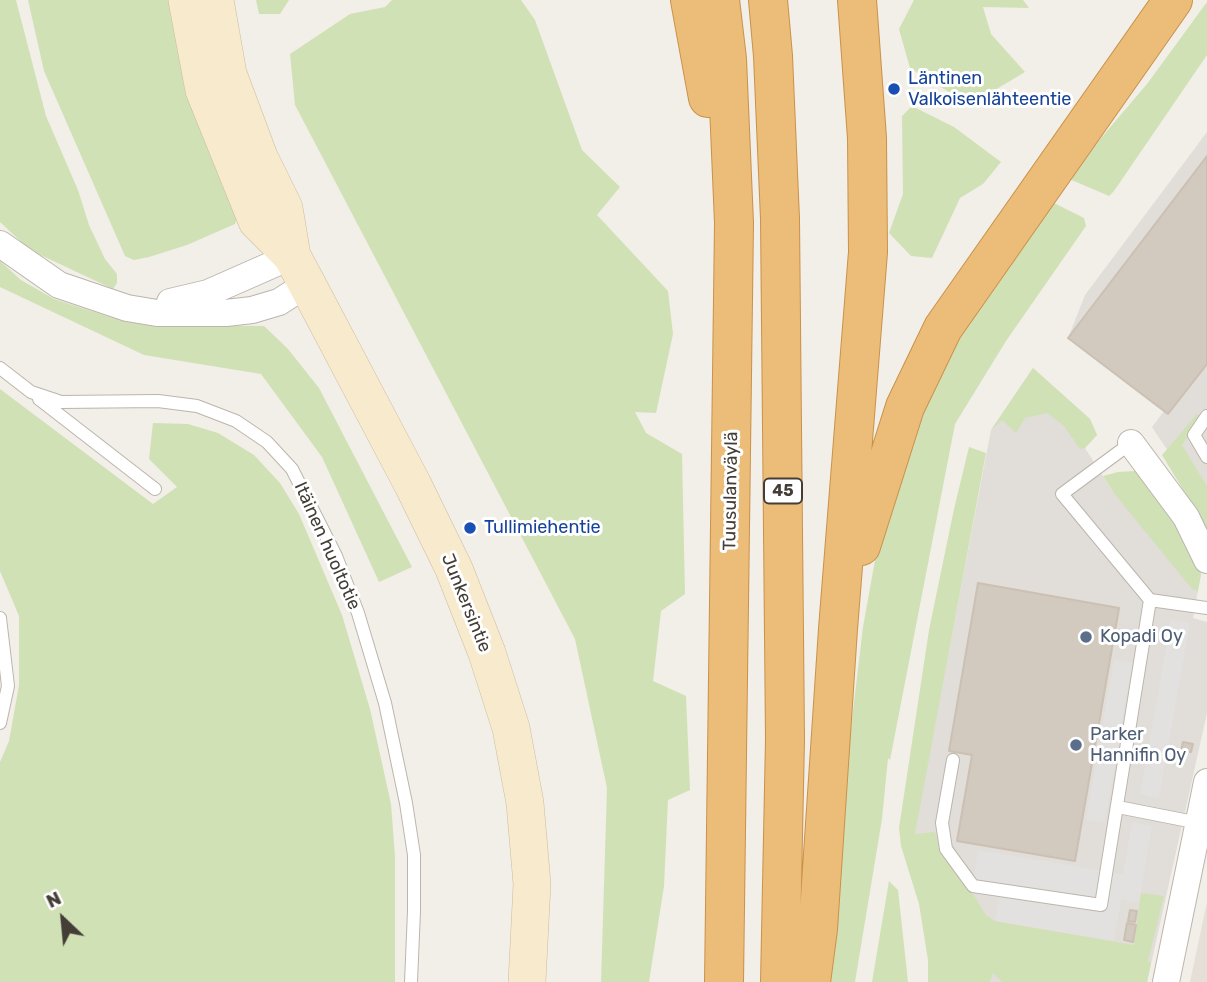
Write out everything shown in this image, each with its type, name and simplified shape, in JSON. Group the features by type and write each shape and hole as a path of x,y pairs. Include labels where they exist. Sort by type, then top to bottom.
{"highway":[{"path":"690,0 734,223"},
{"name":"Tuusulanväylä","path":"720,0 727,59 734,223 724,982"},
{"name":"45","path":"768,0 780,219 785,740 780,982"},
{"path":"811,982 818,929 838,629 868,252 867,138 857,0"},
{"path":"838,629 871,508 905,407 943,328 1173,0"}],"main road":[{"name":"Junkersintie","path":"187,0 204,90 257,221 300,270"},
{"name":"Junkersintie","path":"215,0 229,74 259,157 284,208 300,270 454,569 487,653 511,728 525,803 532,884 527,982"}],"street":[{"path":"0,244 59,285 127,307 157,313 226,313 252,310 279,302 300,270"},
{"path":"127,307 181,301 300,270"},
{"path":"1131,443 1186,517 1207,560"},
{"path":"1166,982 1207,782"}],"lane":[{"name":"Itäinen huoltotie","path":"0,369 31,392 61,402 158,401 197,406 236,421 267,442 292,469 336,556 358,613 384,703 407,803 414,855 411,982"},
{"path":"31,392 155,489"},
{"path":"1207,416 1194,435 1207,457"},
{"path":"1131,443 1062,494 1150,600 1207,608"},
{"path":"953,760 942,823 946,849 973,886 1101,905 1150,600"},
{"path":"0,618 8,686 0,723"},
{"path":"1118,807 1199,822"}],"shaded area":[{"path":"1207,132 1207,510 1152,427 1164,411 1068,338 1085,295"},
{"path":"1033,368 1090,419 1097,435 1085,448 1113,492 1201,574 1193,618 1207,622 1207,713 1147,982 990,982 992,972 914,834 991,430"},
{"path":"1171,620 1190,623 1159,798 1140,794"},
{"path":"1114,660 1132,663 1105,823 1086,820"},
{"path":"1132,822 1152,826 1139,902 1121,900 1114,941 995,921 999,898 971,893 978,850 1123,874"},
{"path":"1207,902 1207,982 1190,982"}],"green space":[{"path":"0,0 16,0 46,116 78,190 89,225 105,259 117,274 117,283 113,289 30,250 0,222"},
{"path":"28,0 172,0 237,219 235,224 187,245 149,257 134,260 125,256 44,71"},
{"path":"256,0 289,0 280,14 259,14"},
{"path":"392,0 521,0 535,20 582,150 620,187 597,215 668,291 673,334 656,413 635,412 646,433 682,454 685,594 661,611 653,681 686,696 690,790 668,800 664,886 649,982 601,982 607,788 575,639 295,105 290,54 350,14 385,7"},
{"path":"914,0 1023,0 1029,8 983,7 991,34 1025,72 970,105 910,68 899,29"},
{"path":"1207,2 1207,55 1114,191 1109,196 1067,178 1147,84"},
{"path":"912,106 954,127 1001,162 983,184 960,198 932,258 911,256 889,233 903,194 902,116"},
{"path":"1048,200 1084,218 1086,226 1006,341 955,424 890,760 888,758 882,819 855,982 825,982 841,811 863,627 879,538 917,423 967,322"},
{"path":"0,261 21,280 54,299 113,318 171,325 264,326 288,349 319,388 412,567 379,582 322,457 261,374 144,355 0,287"},
{"path":"1033,368 1090,419 1097,435 1085,448 1080,449 1064,426 1047,413 1025,418 1016,433 1002,420 991,430"},
{"path":"0,389 153,504 177,487 149,459 153,423 188,424 218,433 254,455 280,483 299,514 342,615 370,709 391,804 395,856 395,982 0,982 0,762 9,741 19,685 19,616 0,571"},
{"path":"1197,414 1201,418 1182,445 1207,486 1207,529 1162,455"},
{"path":"969,447 986,453 915,834 935,832 941,853 986,915 995,921 1134,945 1141,893 1164,896 1148,961 1151,963 1147,982 1002,982 993,973 990,982 928,982 928,960 919,904 901,846 899,828 929,630"},
{"path":"1135,471 1151,487 1185,539 1201,574 1198,591 1192,589 1103,476"},
{"path":"889,881 898,890 908,982 872,982"}],"building":[{"path":"1207,156 1207,364 1168,414 1068,338"},
{"path":"978,583 1119,608 1075,861 957,841 972,755 949,751"},
{"path":"1183,742 1193,744 1191,752 1181,751"},
{"path":"1130,910 1137,911 1135,922 1128,921"},
{"path":"1127,923 1136,925 1133,942 1124,940"}],"place":[{"name":"Läntinen Valkoisenlähteentie","path":"894,89"},
{"name":"Tullimiehentie","path":"470,528"},
{"name":"Kopadi Oy","path":"1086,637"},
{"name":"Parker Hannifin Oy","path":"1076,745"}]}
